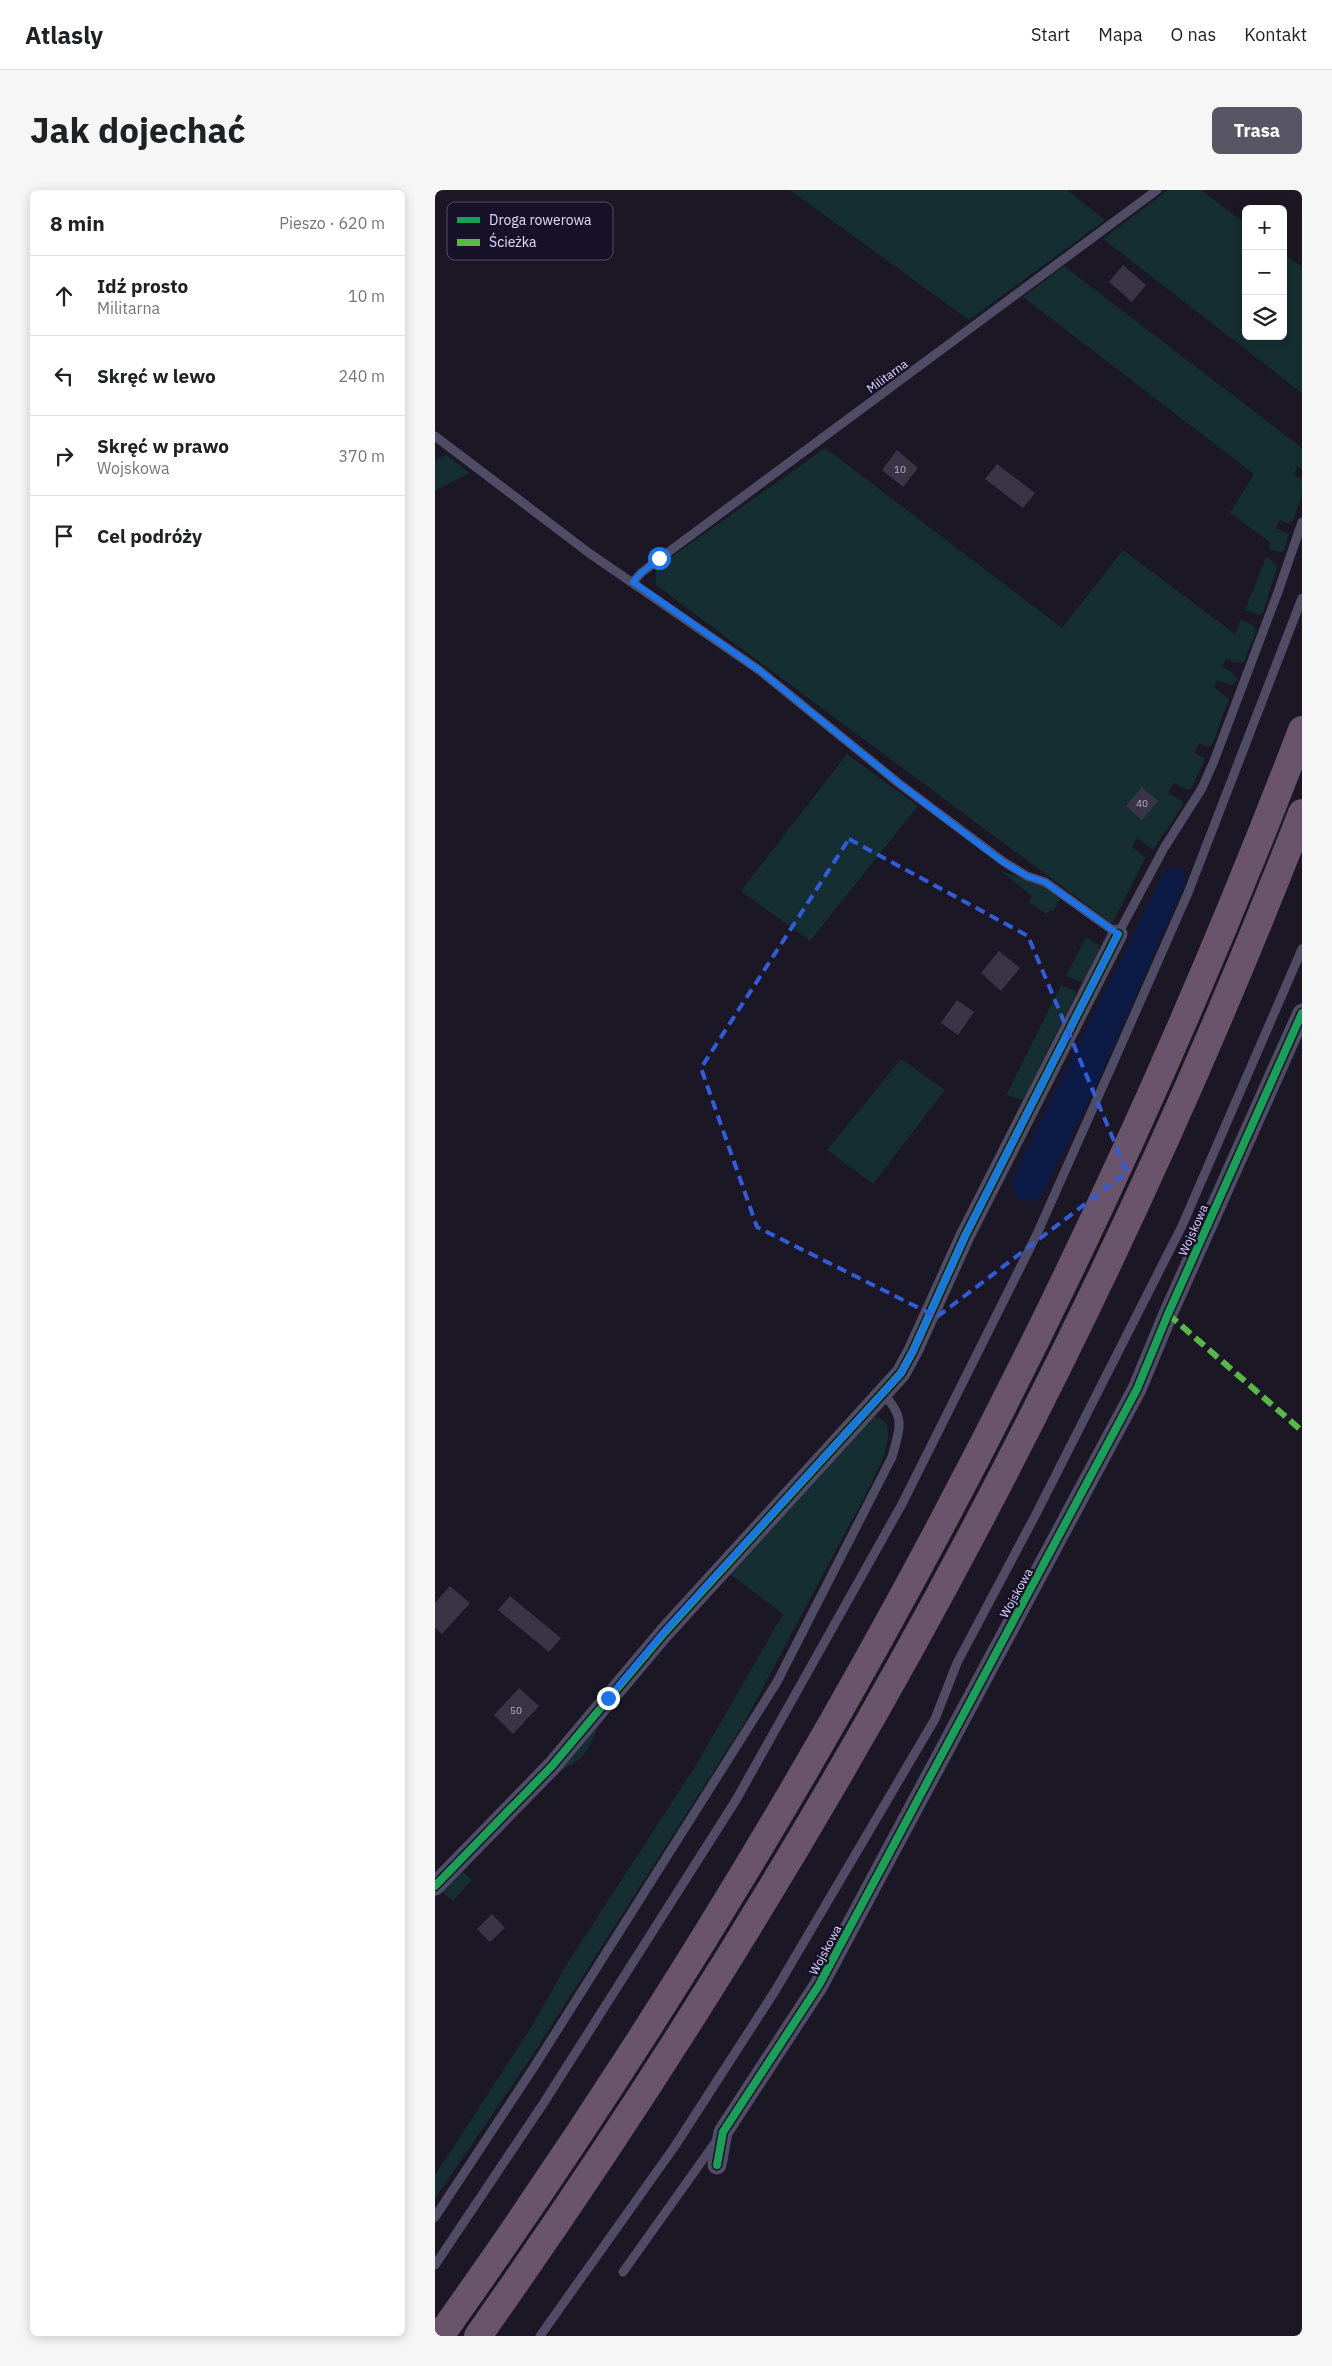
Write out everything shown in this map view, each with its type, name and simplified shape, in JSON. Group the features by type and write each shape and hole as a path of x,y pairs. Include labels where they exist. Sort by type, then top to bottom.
{"highway":[{"path":"440,2336 517,2227 655,2019 747,1872 900,1605 1019,1378 1123,1156 1216,945 1302,730"},
{"path":"478,2336 623,2123 755,1916 886,1694 966,1546 1047,1389 1153,1164 1218,1017 1302,813"}],"street":[{"path":"435,1886 552,1766 663,1633 883,1394 908,1362 965,1236 1118,934"},
{"name":"Wojskowa","path":"717,2165 723,2132 819,1984 1133,1397 1302,1013"}],"lane":[{"name":"Militarna","path":"633,582 659,558 1157,190"},
{"path":"435,436 589,553 759,670 901,785 1003,862 1027,876 1045,882 1118,934 1215,761 1275,601 1302,522"},
{"path":"435,2265 543,2104 736,1800 902,1504 1037,1236 1115,1061 1188,893 1302,598"},
{"path":"540,2336 664,2162 780,1983 935,1720 957,1663 1045,1497 1183,1226 1302,948"},
{"path":"435,2217 534,2067 777,1682 892,1457 901,1424 894,1404 883,1394"},
{"path":"623,2272 723,2132"}],"highlighted area":[{"path":"849,839 1028,936 1127,1172 937,1317 757,1227 701,1068"}],"green space":[{"path":"790,190 1067,190 1105,220 969,320"},
{"path":"1168,190 1201,190 1242,221 1242,340 1287,340 1287,256 1302,267 1302,393 1103,239"},
{"path":"1064,266 1302,448 1302,469 1297,466 1294,475 1302,479 1302,494 1293,521 1288,523 1279,520 1276,528 1289,534 1283,553 1269,549 1271,543 1230,513 1254,474 1023,297"},
{"path":"825,448 1062,628 1123,550 1235,634 1241,619 1254,626 1256,631 1244,662 1236,663 1226,658 1222,667 1232,672 1237,678 1236,682 1231,685 1217,680 1214,687 1229,699 1212,745 1208,747 1199,743 1195,753 1204,758 1204,762 1191,789 1187,790 1174,783 1168,793 1181,800 1183,805 1153,850 1137,838 1132,847 1145,859 1113,922 1110,922 656,585 656,568"},
{"path":"446,455 470,473 435,491 435,460"},
{"path":"1266,557 1276,563 1277,568 1263,613 1259,615 1245,610"},
{"path":"847,754 918,806 810,941 741,891"},
{"path":"1001,871 1040,884 1060,899 1053,911 1050,910 1046,914 1028,902 1032,896"},
{"path":"1086,937 1099,945 1099,950 1083,982 1066,976"},
{"path":"1061,985 1075,991 1076,994 1023,1100 1006,1095"},
{"path":"901,1059 945,1090 873,1184 827,1150"},
{"path":"871,1417 882,1419 887,1426 888,1436 882,1460 867,1492 743,1725 530,2059 435,2199 435,2175 532,2026 565,1967 696,1765 783,1614 727,1572"},
{"path":"599,1721 591,1744 581,1758 546,1779"},
{"path":"460,1869 472,1880 453,1901 440,1890"}],"water":[{"path":"1170,868 1177,868 1183,871 1186,880 1098,1082 1041,1197 1029,1201 1020,1200 1013,1189 1013,1177 1163,874"}],"building":[{"path":"1123,265 1146,285 1132,302 1109,282"},
{"path":"897,450 918,468 903,487 882,470"},
{"path":"997,464 1035,493 1023,508 985,479"},
{"path":"1142,787 1158,801 1142,820 1126,806"},
{"path":"999,951 1020,968 1001,991 981,973"},
{"path":"957,1000 974,1012 958,1035 941,1023"},
{"path":"450,1586 470,1603 442,1634 435,1628 435,1603"},
{"path":"510,1596 561,1638 549,1652 498,1610"},
{"path":"519,1688 539,1706 513,1734 494,1715"},
{"path":"492,1914 505,1928 490,1942 477,1929"}],"marked path":[{"path":"1168,1314 1302,1431"}],"cycle path":[{"path":"435,1886 552,1766 664,1633 901,1373 913,1351 965,1236 1118,934"},
{"path":"717,2165 723,2132 819,1985 1137,1389 1168,1314 1302,1013"}],"route":[{"path":"608,1698 663,1633 901,1373 908,1362 965,1236 1118,934 1045,882 1027,876 1003,862 901,785 759,670 633,582 659,558"}]}
